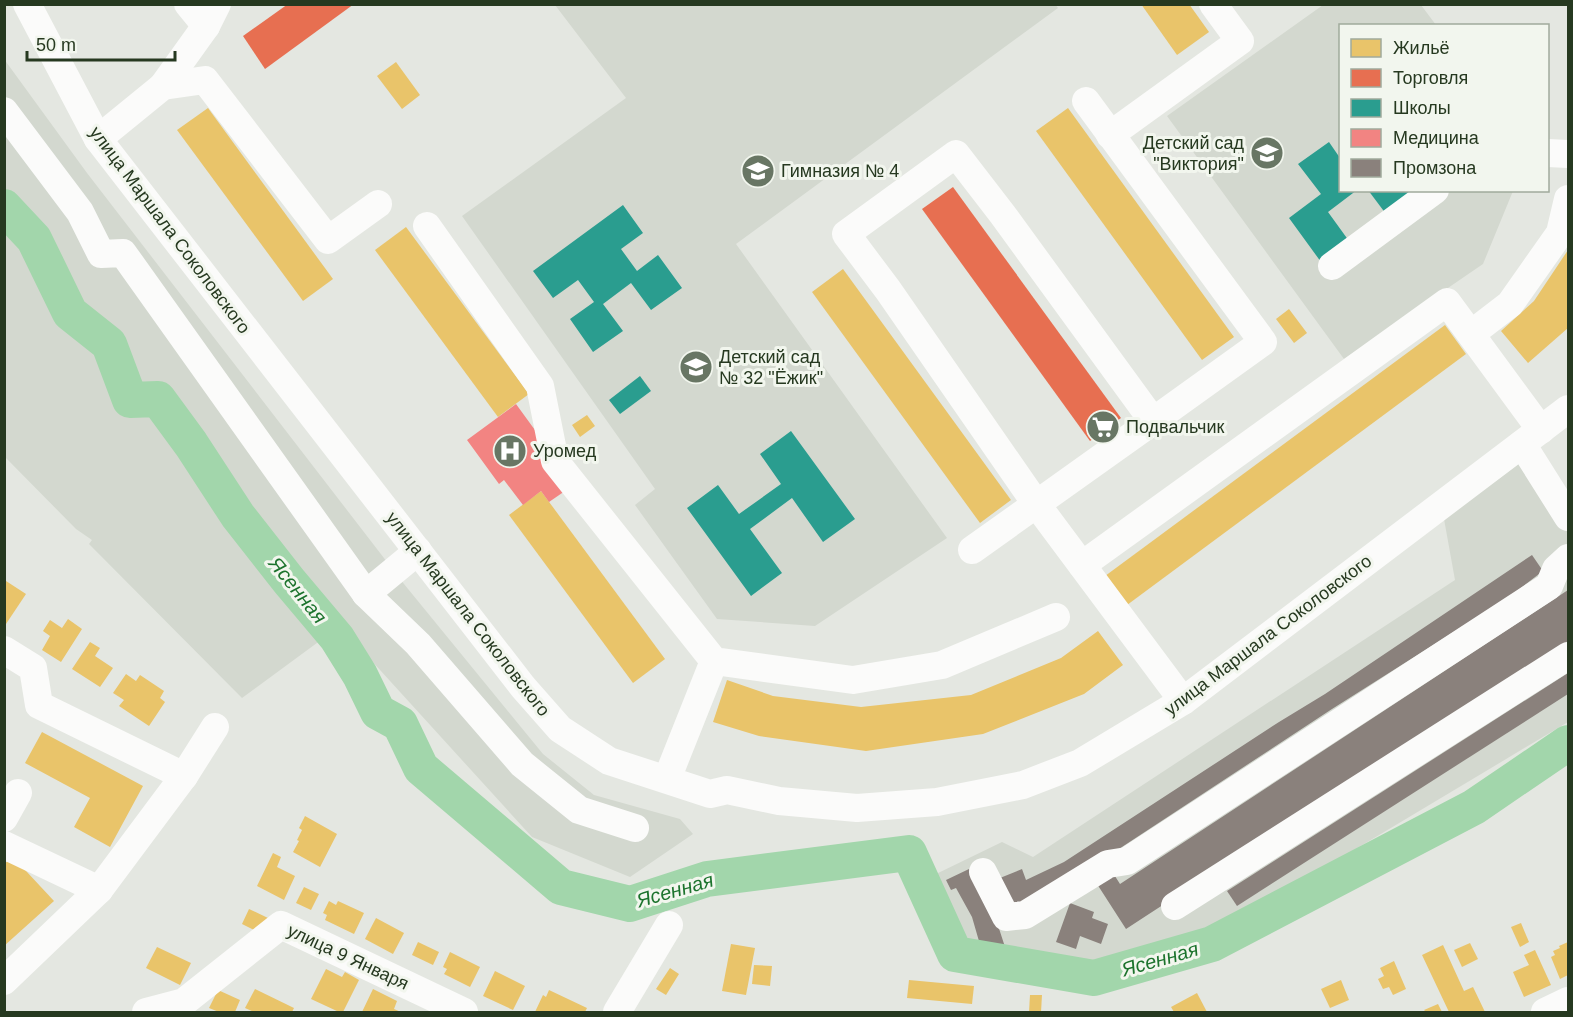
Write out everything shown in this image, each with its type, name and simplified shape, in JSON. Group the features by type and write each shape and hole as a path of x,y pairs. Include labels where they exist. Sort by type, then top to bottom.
{"street":[{"name":"улица Маршала Соколовского","path":"27,4 98,139 523,687 560,729 609,761 711,794 727,790 779,801 857,808 937,802 1023,785 1080,763 1183,701 1569,409"},
{"path":"1110,135 1240,41 1213,4"},
{"path":"98,139 163,86 203,12"},
{"path":"163,86 205,80 328,240 378,204"},
{"path":"972,550 1263,342 1086,101"},
{"path":"4,111 80,212 101,254 123,253 366,594 418,644 522,764 579,810 635,828"},
{"path":"1549,153 1569,154"},
{"path":"1153,421 956,154 846,234 888,290 1037,505 1183,701"},
{"path":"1332,266 1432,192"},
{"path":"1471,334 1510,304 1560,233 1569,199"},
{"path":"427,226 540,386 555,461 714,661 853,680 942,665 1056,617"},
{"path":"1082,565 1447,302 1471,334 1532,436 1569,517"},
{"path":"366,594 418,551"},
{"path":"983,872 1006,917 1025,915 1108,864 1127,861 1549,586 1556,569 1569,558"},
{"path":"4,650 33,668 39,705 184,776"},
{"path":"1175,906 1569,656"},
{"path":"667,779 714,661"},
{"path":"4,981 99,890 184,776 215,727"},
{"path":"4,818 18,793"},
{"path":"4,845 99,890"},
{"name":"улица 9 Января","path":"146,1012 193,1007 281,925 464,1012"},
{"path":"618,1012 669,925"},
{"path":"1545,1012 1569,1001"}],"shaded area":[{"name":"Детский сад № 32 \"Ёжик\"","path":"1055,4 1058,8 736,244 947,538 815,626 717,619 635,505 655,489 462,216 626,98 555,5"},
{"name":"Детский сад \"Виктория\"","path":"1323,5 1421,5 1435,24 1339,24 1339,192 1513,192 1483,264 1344,359 1167,116"},
{"path":"4,59 87,173 404,584 543,754 594,795 680,819 693,834 630,877 532,837 340,626 242,698 89,544 92,540 76,529 5,457"},
{"path":"1523,461 1568,533 1568,722 1242,917 1101,969 976,966 934,875 1002,842 1033,857 1455,580 1444,519"}],"building: Жильё":[{"path":"1141,4 1189,4 1209,32 1177,55"},
{"path":"396,62 420,95 402,109 377,76"},
{"path":"208,108 333,279 303,301 177,130"},
{"path":"1068,108 1234,337 1202,360 1036,131"},
{"path":"406,227 529,394 498,417 375,250"},
{"path":"1568,250 1568,328 1528,363 1501,331 1534,301"},
{"path":"843,269 1011,500 980,523 812,292"},
{"path":"1289,309 1307,333 1294,343 1276,319"},
{"path":"1445,325 1466,354 1123,608 1101,579"},
{"path":"587,415 595,426 580,437 572,425"},
{"path":"541,491 665,659 633,683 509,515"},
{"path":"6,581 26,594 4,627 4,583"},
{"path":"68,619 82,629 61,662 42,650 50,636 43,631 50,620 62,628"},
{"path":"1098,631 1123,665 1084,694 983,734 866,751 759,736 713,722 727,680 773,696 861,707 971,695 1061,658"},
{"path":"90,642 100,648 95,656 113,668 100,687 72,669"},
{"path":"126,674 136,681 140,675 164,691 160,698 165,702 149,726 119,706 124,700 113,693"},
{"path":"42,732 143,786 110,847 74,827 90,798 25,763"},
{"path":"305,816 337,834 320,867 293,852 299,841 297,840 302,830 299,828"},
{"path":"273,853 281,857 277,867 295,876 284,900 257,886"},
{"path":"13,857 54,901 4,946 4,864"},
{"path":"304,887 319,894 311,910 296,903"},
{"path":"329,901 336,905 338,901 364,913 354,934 325,920 327,915 323,913"},
{"path":"249,909 268,918 260,933 242,924"},
{"path":"376,918 404,933 393,954 365,939"},
{"path":"1521,923 1529,942 1520,947 1511,927"},
{"path":"418,942 439,952 433,965 412,955"},
{"path":"1568,942 1568,975 1560,979 1551,957 1555,955 1553,951"},
{"path":"1470,943 1478,959 1462,967 1454,950"},
{"path":"731,944 755,948 746,995 722,991"},
{"path":"1443,945 1464,991 1473,987 1485,1012 1449,1012 1422,955"},
{"path":"157,947 191,963 180,985 146,968"},
{"path":"1535,950 1551,985 1524,997 1513,972 1529,965 1524,955"},
{"path":"450,952 480,967 470,987 444,974 447,969 443,967"},
{"path":"1394,961 1406,989 1393,995 1389,987 1383,989 1378,979 1384,976 1380,968"},
{"path":"754,965 772,966 770,986 752,984"},
{"path":"670,968 679,974 666,995 656,989"},
{"path":"326,969 342,977 345,972 359,980 343,1012 311,999"},
{"path":"495,971 525,986 513,1010 483,996"},
{"path":"909,980 974,986 972,1004 907,998"},
{"path":"1341,980 1349,1000 1330,1008 1321,989"},
{"path":"255,989 294,1008 292,1012 254,1012 245,1008"},
{"path":"373,989 397,1001 394,1009 401,1012 362,1012"},
{"path":"218,990 240,1000 235,1012 219,1012 209,1008"},
{"path":"549,990 587,1008 585,1012 535,1012 543,995 546,997"},
{"path":"1197,993 1207,1012 1174,1012 1171,1007"},
{"path":"1030,995 1042,995 1041,1012 1029,1012"},
{"path":"1438,1004 1442,1012 1424,1010"}],"building: Торговля":[{"path":"288,4 354,4 265,69 243,36"},
{"path":"953,187 1121,418 1090,441 922,209"}],"building: Школы":[{"path":"1329,142 1339,157 1339,192 1354,192 1328,212 1349,241 1321,262 1289,218 1321,194 1298,164"},
{"path":"1370,192 1411,192 1386,214"},
{"path":"623,205 643,233 621,249 637,271 658,255 682,288 651,310 631,283 603,304 623,331 593,352 570,319 594,302 578,280 553,298 533,271"},
{"path":"640,376 651,391 620,414 609,400"},
{"path":"791,431 855,519 823,542 792,498 750,529 782,573 751,596 687,508 718,485 739,514 781,484 760,454"}],"building: Медицина":[{"name":"Уромед","path":"516,404 548,448 538,455 565,491 549,502 541,491 523,505 504,480 499,484 467,440"}],"building: Промзона":[{"path":"1532,555 1543,571 1509,597 1332,709 1090,868 1012,908 1000,878 1022,869 1026,880 1064,862 1325,694"},
{"path":"1568,590 1568,641 1126,929 1097,884 1113,873 1120,884"},
{"path":"1568,673 1568,694 1237,906 1227,891"},
{"path":"969,869 993,910 1005,947 983,955 972,917 956,888 951,890 946,880"},
{"path":"1070,903 1094,912 1092,918 1108,924 1101,944 1080,936 1076,949 1056,942"}],"waterway":[{"name":"Ясенная","path":"4,207 34,239 70,313 109,344 130,400 158,399 191,444 238,516 337,638 360,675 378,712 400,724 421,768 561,887 630,904 707,879 909,853 955,954 1094,978 1212,944 1474,807 1568,743"}],"place":[{"name":"Детский сад \"Виктория\"","path":"1267,153"},
{"name":"Гимназия № 4","path":"758,171"},
{"name":"Детский сад № 32 \"Ёжик\"","path":"696,367"},
{"name":"Подвальчик","path":"1103,427"},
{"name":"Уромед","path":"510,451"}]}
